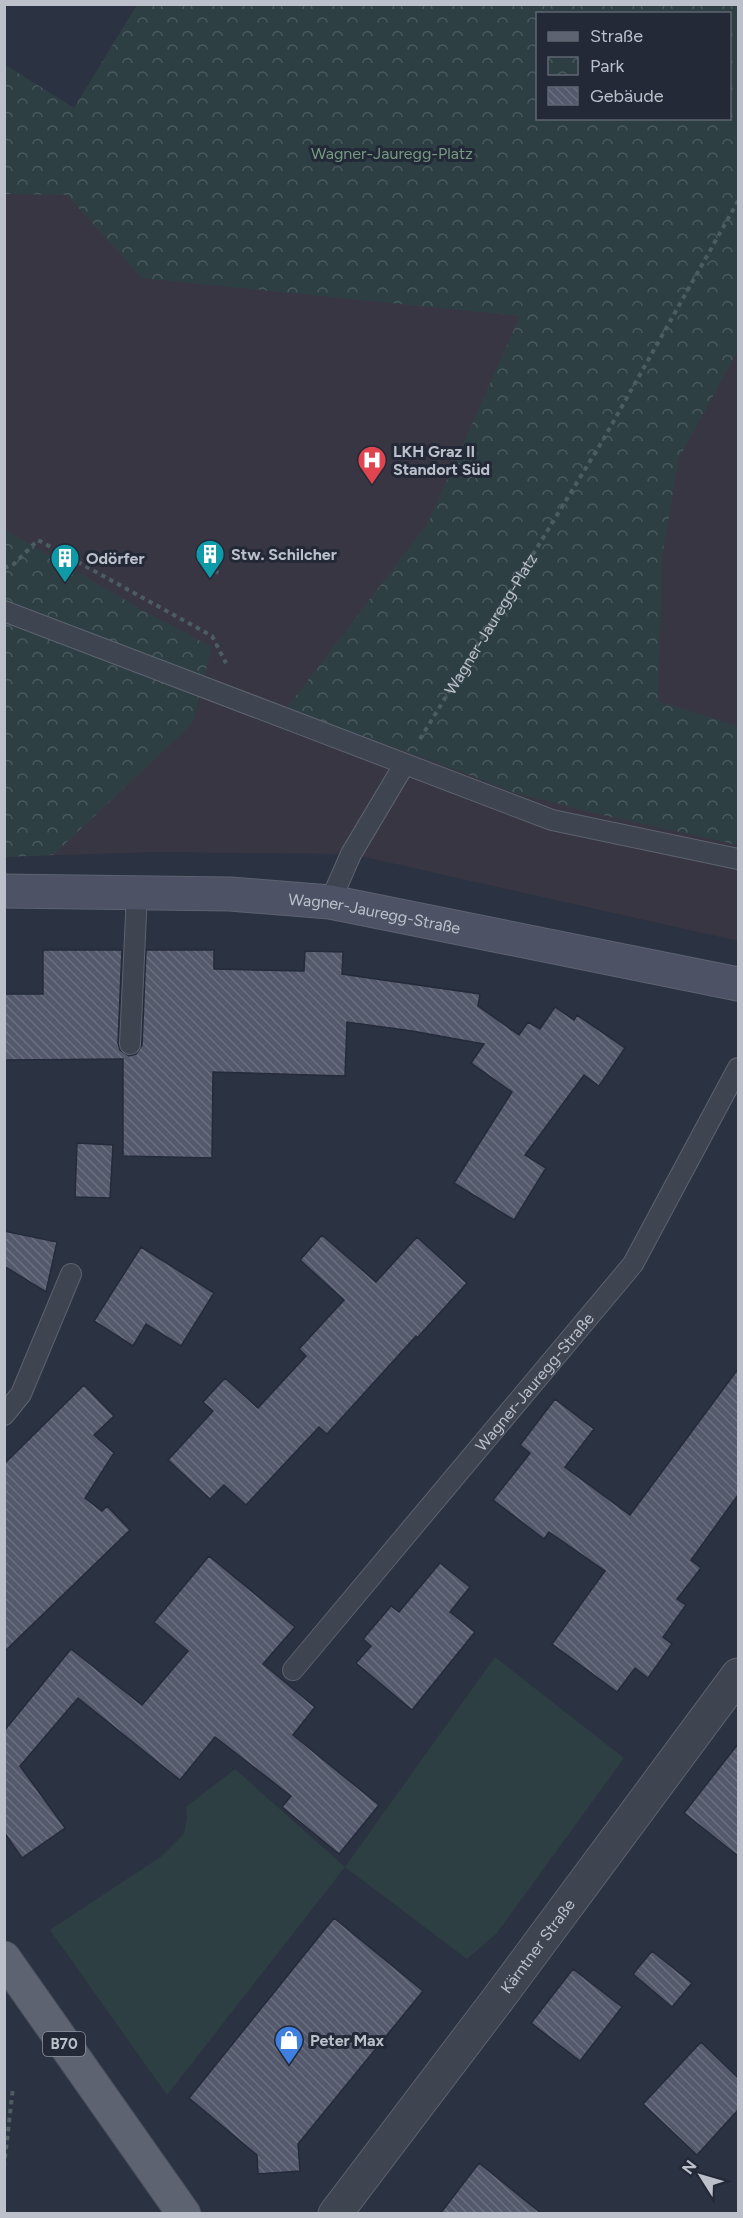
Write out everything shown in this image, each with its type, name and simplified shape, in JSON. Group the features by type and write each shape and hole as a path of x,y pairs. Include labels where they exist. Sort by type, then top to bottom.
{"main road":[{"name":"Wagner-Jauregg-Straße","path":"4,891 230,894 330,902 738,984"},
{"name":"B70","path":"4,1958 184,2214"}],"street":[{"name":"Kärntner Straße","path":"334,2214 494,2004 738,1675"}],"lane":[{"path":"4,611 552,820 738,860"},
{"path":"330,902 351,854 404,765"},
{"path":"130,1044 137,893"},
{"name":"Wagner-Jauregg-Straße","path":"293,1670 633,1264 738,1068"},
{"path":"4,1415 21,1394 71,1274"}],"path":[{"name":"Wagner-Jauregg-Platz","path":"404,765 603,440 738,201"},
{"path":"4,568 14,564 38,540 212,636 245,704"},
{"path":"207,566 217,572 215,574"},
{"path":"4,2167 13,2087"}],"shaded area":[{"name":"LKH Graz II Standort Süd","path":"137,5 738,5 738,941 351,854 151,852 5,857 4,64 74,108"}],"green space":[{"name":"Wagner-Jauregg-Platz","path":"137,5 738,5 738,350 679,458 662,556 658,701 738,726 738,845 516,793 286,709 428,523 520,316 142,278 67,195 5,194 4,64 74,108"},
{"path":"4,529 144,611 212,647 192,724 53,855 5,857"},
{"path":"495,1657 624,1758 497,1933 467,1959 345,1867"},
{"path":"235,1769 345,1867 167,2095 50,1930 162,1856 184,1834 187,1818 186,1807"}],"building":[{"path":"43,950 122,950 118,1043 120,1050 129,1056 136,1054 142,1045 146,950 214,950 214,969 304,971 305,951 343,952 342,974 480,994 478,1006 519,1035 528,1022 540,1029 555,1007 574,1020 577,1015 625,1048 599,1086 584,1075 525,1155 546,1168 514,1220 454,1183 512,1092 471,1063 484,1044 412,1031 347,1022 345,1076 213,1072 212,1158 123,1156 123,1059 4,1060 4,994 43,994"},
{"path":"77,1143 113,1145 110,1198 75,1197"},
{"path":"4,1231 57,1242 46,1292 4,1266"},
{"path":"322,1235 376,1282 417,1237 467,1283 327,1434 319,1427 246,1505 224,1485 210,1499 168,1460 213,1411 203,1402 225,1378 258,1408 306,1356 299,1349 344,1300 300,1260"},
{"path":"141,1247 214,1293 181,1346 146,1324 133,1346 94,1321"},
{"path":"738,1369 738,1495 691,1560 701,1568 677,1599 686,1605 663,1637 672,1644 648,1678 635,1668 617,1692 552,1644 605,1571 549,1532 544,1539 493,1500 530,1453 520,1445 555,1399 594,1429 565,1467 630,1515"},
{"path":"84,1385 114,1416 94,1435 114,1453 85,1498 102,1511 107,1506 130,1530 4,1652 4,1464"},
{"path":"209,1556 295,1627 263,1664 315,1707 293,1735 379,1805 339,1854 282,1807 291,1796 215,1737 180,1780 78,1698 20,1766 65,1828 22,1858 4,1832 4,1731 71,1649 142,1705 188,1651 154,1622"},
{"path":"440,1563 470,1587 450,1612 475,1632 412,1710 356,1663 371,1646 363,1639 391,1606 399,1612"},
{"path":"738,1744 738,1856 684,1813"},
{"name":"Peter Max","path":"334,1918 423,1991 298,2144 300,2171 258,2174 257,2155 189,2098"},
{"path":"652,1951 692,1983 672,2007 633,1974"},
{"path":"573,1969 622,2007 580,2061 531,2023"},
{"path":"701,2042 738,2078 738,2110 697,2155 643,2104"},
{"path":"479,2163 542,2214 440,2214"}],"place":[{"name":"LKH Graz II Standort Süd","path":"372,486"},
{"name":"Stw. Schilcher","path":"210,580"},
{"name":"Odörfer","path":"65,584"},
{"name":"Peter Max","path":"289,2066"}]}
